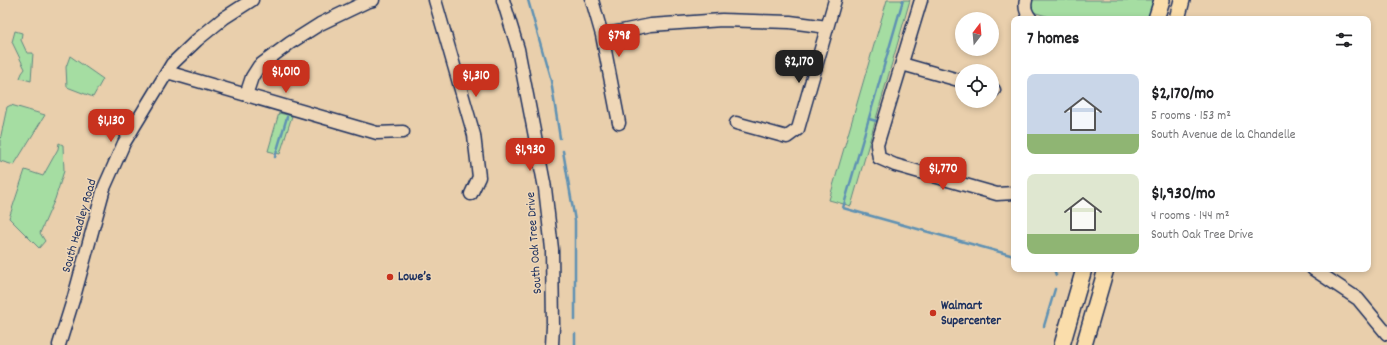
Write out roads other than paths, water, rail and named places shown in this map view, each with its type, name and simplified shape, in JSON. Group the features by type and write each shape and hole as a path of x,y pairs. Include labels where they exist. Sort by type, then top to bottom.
{"main road":[{"path":"1157,16 1162,0"},
{"path":"1178,16 1182,0"},
{"path":"1062,345 1083,272"},
{"path":"1084,345 1105,272"}],"street":[{"name":"South Headley Road","path":"59,345 104,188 124,143 172,64 197,40 224,18 252,0"},
{"path":"246,95 252,78 259,66 320,24 373,0"},
{"path":"435,0 474,134 479,176 471,194"},
{"name":"South Oak Tree Drive","path":"503,0 518,49 545,188 552,249 552,345"},
{"path":"592,0 602,34 619,123"},
{"path":"736,123 786,137 798,129 835,0"},
{"path":"921,0 877,145 879,158 895,165 997,194 1011,193"},
{"path":"1026,0 1025,7 1026,13 1028,16"},
{"path":"602,34 651,25 722,20 790,22 827,27"},
{"path":"902,64 955,79"},
{"path":"167,72 377,133 403,132"},
{"path":"1317,272 1358,299 1387,334"}],"waterway":[{"path":"528,0 551,81 560,138"},
{"path":"903,0 843,208 1011,255"},
{"path":"275,157 287,117"},
{"path":"869,119 880,122"},
{"path":"563,151 575,221 575,320"},
{"path":"1044,326 1055,289"},
{"path":"575,334 575,345"}],"place":[{"name":"Lowe’s","path":"390,277"},
{"name":"Walmart Supercenter","path":"933,313"}]}
